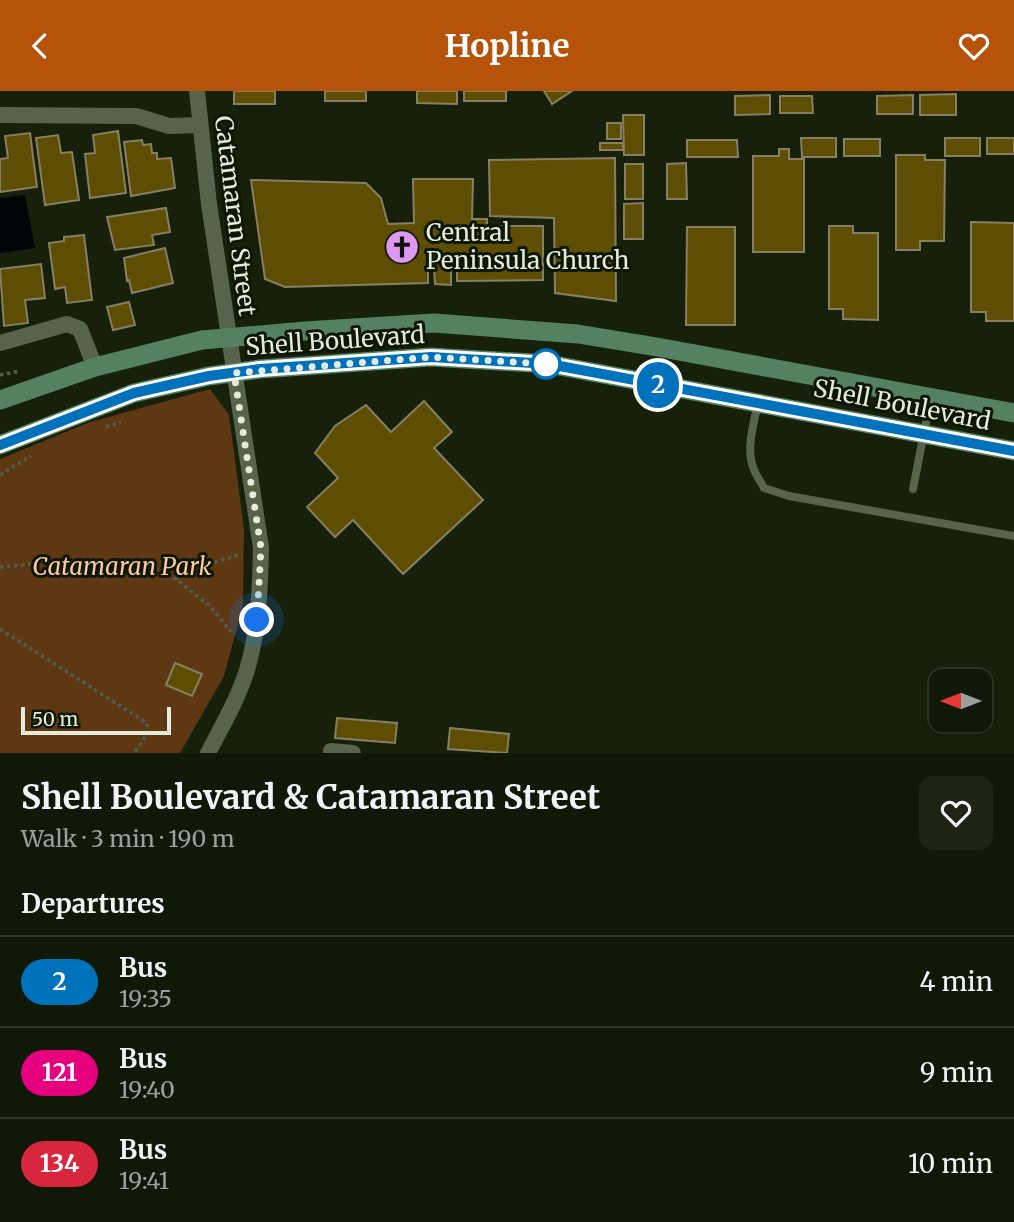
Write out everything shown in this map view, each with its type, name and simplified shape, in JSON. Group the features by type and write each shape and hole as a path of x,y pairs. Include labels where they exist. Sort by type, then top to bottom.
{"main road":[{"name":"Shell Boulevard","path":"0,400 95,367 202,340 433,323 548,330 657,347 1014,413"},
{"name":"Shell Boulevard","path":"0,445 134,393 209,376 431,357 549,364 1014,451"}],"street":[{"name":"Catamaran Street","path":"197,91 228,337 261,548 260,599 246,673 208,753"},
{"path":"0,115 136,116 169,126 200,125"},
{"path":"0,343 67,324 80,329 95,367"},
{"path":"331,751 353,753"}],"lane":[{"path":"913,489 931,397"},
{"path":"758,403 751,444 752,467 764,488 789,496 1014,536"}],"path":[{"path":"0,375 29,369"},
{"path":"176,579 197,568 241,554"},
{"path":"0,567 63,561 126,568 176,579 210,606 231,632"},
{"path":"0,629 147,723 147,734 134,753"}],"green space":[{"name":"Catamaran Park","path":"210,389 229,415 244,529 243,605 224,676 180,753 0,753 0,459 90,422"}],"shaded area":[{"path":"25,195 35,248 0,253 0,198"}],"building":[{"path":"234,91 275,91 275,104 234,104"},
{"path":"325,91 366,91 366,101 325,101"},
{"path":"417,91 457,91 457,104 417,103"},
{"path":"464,91 506,91 506,101 464,101"},
{"path":"544,91 572,91 552,104"},
{"path":"956,94 956,115 920,115 920,95"},
{"path":"770,95 770,114 735,115 735,96"},
{"path":"913,95 913,114 877,114 877,96"},
{"path":"780,96 812,96 813,113 780,113"},
{"path":"623,115 644,115 644,155 624,155"},
{"path":"607,123 621,123 621,139 607,139"},
{"path":"118,131 126,193 90,198 85,154 95,153 93,135"},
{"path":"30,133 37,187 0,192 0,159 8,158 5,136"},
{"path":"58,135 61,153 72,152 79,200 45,205 36,138"},
{"path":"801,138 836,138 836,157 802,157"},
{"path":"945,138 980,138 980,156 945,156"},
{"path":"987,138 1014,138 1014,154 987,154"},
{"path":"844,139 880,139 880,156 844,156"},
{"path":"142,140 143,145 151,144 152,153 157,153 157,159 171,158 175,188 131,196 124,142"},
{"path":"687,140 737,140 738,157 687,157"},
{"path":"600,143 623,143 623,150 600,150"},
{"path":"779,149 789,149 789,159 804,159 804,252 753,252 753,156 779,156"},
{"path":"896,155 925,155 925,160 945,160 944,241 920,241 920,250 896,250"},
{"path":"615,158 616,301 555,293 554,218 490,216 489,160"},
{"path":"686,163 687,199 667,199 667,164"},
{"path":"625,164 643,164 643,199 625,199"},
{"name":"Central Peninsula Church","path":"413,179 473,179 472,219 487,219 487,226 543,226 543,280 457,281 457,269 451,269 451,285 435,284 434,270 428,270 428,283 285,287 265,279 251,180 366,183 381,198 388,224 414,223"},
{"path":"643,203 643,239 624,239 624,204"},
{"path":"166,208 170,232 152,235 154,245 115,250 107,217"},
{"path":"971,222 1014,223 1014,321 986,321 986,312 971,312"},
{"path":"829,226 853,226 853,233 878,233 878,320 843,319 843,309 829,309"},
{"path":"687,227 735,227 735,325 686,325"},
{"path":"84,235 92,300 67,303 65,287 55,289 49,243 64,241 64,237"},
{"path":"165,248 173,283 132,293 129,280 127,281 124,258"},
{"path":"41,264 45,298 25,300 28,323 4,326 0,269"},
{"path":"129,302 135,325 113,330 107,307"},
{"path":"424,401 452,432 434,448 483,500 403,574 353,520 335,537 307,507 338,478 315,453 335,426 366,405 391,432"},
{"path":"175,663 202,674 192,696 166,685"},
{"path":"337,718 397,723 395,743 335,738"},
{"path":"450,728 509,734 507,753 448,749"}],"bus line":[{"name":"2","path":"0,445 134,393 209,376 260,369 431,357 549,364 1014,451"}],"place":[{"name":"Central Peninsula Church","path":"402,247"}],"route":[{"path":"257,620 261,548 234,373 431,357 546,364"}]}
